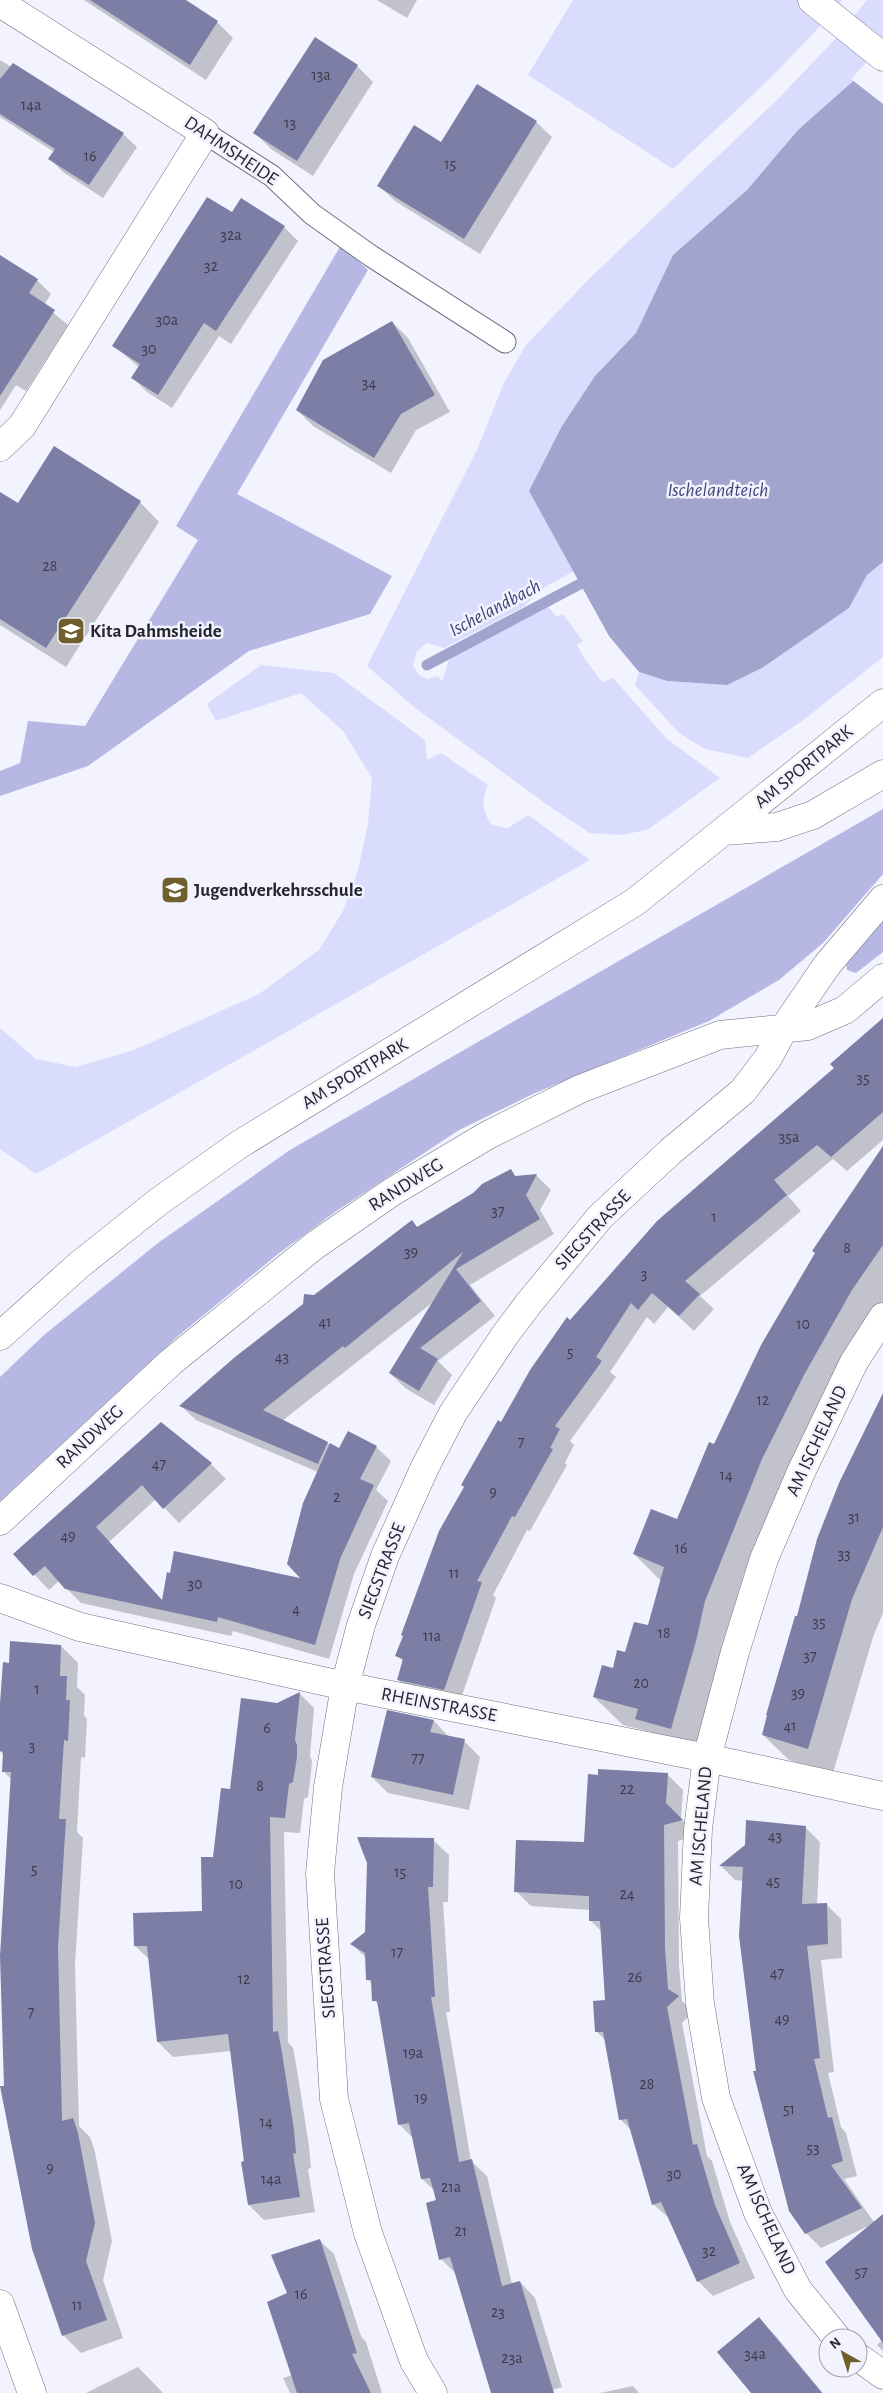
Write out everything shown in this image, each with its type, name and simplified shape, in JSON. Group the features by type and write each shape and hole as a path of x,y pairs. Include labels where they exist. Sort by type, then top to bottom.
{"street":[{"path":"812,0 883,57"},
{"name":"DAHMSHEIDE","path":"0,4 205,133"},
{"path":"0,447 22,426 205,133"},
{"name":"AM SPORTPARK","path":"0,1336 79,1265 158,1202 240,1144 635,902 883,703"},
{"name":"AM SPORTPARK","path":"725,831 777,828 813,815 883,774"},
{"name":"SIEGSTRASSE","path":"433,2393 414,2361 368,2233 334,2099 320,1873 328,1787 345,1686 361,1625 385,1556 425,1466 453,1413 486,1362 529,1303 600,1217 671,1151 743,1091 768,1058 784,1028 827,965 883,899"},
{"name":"RANDWEG","path":"0,1521 171,1362 314,1246 392,1192 488,1134 580,1089 720,1035 808,1026 846,1010 883,978"},
{"name":"AM ISCHELAND","path":"829,2328 798,2290 758,2213 716,2098 700,2004 694,1918 698,1829 707,1758 735,1652 764,1559 802,1470 854,1362 883,1317"},
{"name":"RHEINSTRASSE","path":"0,1598 80,1626 345,1686 707,1758 883,1796"},
{"path":"0,2304 8,2351 32,2393"},
{"path":"868,2364 883,2374"}],"lane":[{"name":"DAHMSHEIDE","path":"205,133 272,176 312,214 371,256 505,342"}],"shaded area":[{"path":"573,0 842,0 782,66 673,169 528,75"},
{"path":"867,0 883,0 883,47 852,82 798,130 747,190 673,255 636,333 595,376 529,491 574,571 545,587 523,607 444,648 427,643 417,651 413,666 419,675 428,679 438,676 442,681 450,657 547,606 557,617 563,614 583,641 577,645 602,682 613,678 667,739 720,778 647,830 621,835 590,833 546,804 414,707 367,666 477,450 504,383 526,345 589,279 779,98 838,36"},
{"path":"341,245 368,270 237,494 392,576 370,614 249,651 88,766 0,796 0,771 20,763 28,721 85,726 198,540 176,526"},
{"path":"883,562 883,657 806,718 748,758 705,749 679,733 635,685 639,672 667,681 727,685 762,668 849,608 867,575"},
{"path":"261,665 334,673 425,740 427,760 441,753 488,785 484,796 484,810 492,825 508,828 528,815 590,860 36,1174 0,1149 0,1028 36,1059 76,1067 134,1050 259,994 319,950 343,911 358,870 368,824 372,778 343,731 301,693 216,721 207,704"},
{"path":"883,809 883,874 823,943 779,980 709,1021 535,1093 459,1130 335,1212 278,1254 177,1337 0,1501 0,1377 44,1335 158,1243 290,1150"},
{"path":"883,920 883,952 856,973 847,970 846,963"}],"water":[{"name":"Ischelandteich","path":"883,47 883,562 867,575 849,608 762,668 727,685 667,681 639,672 609,636 529,491 562,426 595,376 636,333 673,255 747,190 798,130 852,82"}],"pier":[{"path":"883,44 883,104 851,79"}],"building":[{"path":"90,0 186,0 218,21 190,65"},
{"path":"315,37 358,65 297,161 253,133"},
{"path":"13,63 124,133 89,185 48,159 55,149 0,114 0,79"},
{"path":"477,84 537,121 464,239 377,186 414,125 441,142"},
{"path":"207,197 232,212 241,198 285,226 216,331 204,323 158,395 131,378 140,364 112,346"},
{"path":"0,255 38,279 29,293 55,310 0,396"},
{"path":"392,321 435,395 401,414 374,458 296,410 323,360"},
{"path":"54,446 141,501 46,648 0,619 0,492 18,503"},
{"path":"883,1018 883,1112 831,1157 817,1145 774,1180 787,1195 685,1281 700,1294 679,1316 652,1293 638,1310 631,1303 596,1357 602,1361 555,1426 560,1429 550,1448 553,1449 515,1517 512,1516 477,1581 482,1582 444,1690 397,1680 403,1659 395,1656 439,1531 464,1487 461,1485 498,1420 501,1422 530,1370 567,1317 570,1320 657,1221 834,1068 830,1064"},
{"path":"883,1146 883,1245 852,1290 804,1375 762,1459 705,1601 696,1641 671,1729 635,1719 638,1709 593,1697 602,1665 613,1668 617,1650 625,1652 634,1622 648,1625 664,1567 633,1554 651,1509 677,1519 709,1442 714,1444 761,1345 815,1253 812,1251"},
{"path":"511,1169 515,1176 537,1174 526,1195 540,1219 456,1269 481,1301 420,1348 438,1359 419,1391 389,1373 463,1252 345,1348 343,1346 263,1410 328,1442 318,1464 179,1406 235,1357 303,1304 304,1294 314,1295 412,1220 417,1227 473,1193 482,1184"},
{"path":"883,1393 883,1527 852,1599 808,1749 762,1735 766,1715 795,1616 797,1616 817,1539 839,1483"},
{"path":"161,1422 212,1463 163,1509 142,1485 96,1527 162,1600 167,1572 170,1573 174,1551 300,1578 287,1564 303,1503 330,1443 339,1448 348,1431 377,1446 360,1479 374,1485 340,1559 315,1645 218,1617 217,1622 65,1589 45,1566 33,1576 13,1554"},
{"path":"10,1641 61,1645 60,1676 67,1676 66,1700 70,1700 68,1741 64,1740 59,1819 66,1819 58,1947 62,2121 73,2118 78,2133 95,2223 86,2261 107,2320 62,2336 32,2249 0,2086 4,2086 0,1956 11,1772 2,1772 3,1752 0,1751 0,1703 3,1662 9,1663"},
{"path":"300,1692 295,1740 297,1757 293,1782 289,1784 285,1818 270,1817 273,2032 278,2031 282,2053 294,2130 296,2153 293,2154 300,2197 248,2205 241,2162 244,2161 228,2034 157,2042 147,1946 134,1946 133,1913 202,1911 201,1857 213,1857 221,1788 230,1789 241,1698 277,1703"},
{"path":"387,1710 434,1720 430,1732 465,1739 453,1795 371,1777"},
{"path":"598,1769 668,1773 666,1803 683,1820 664,1825 665,1948 668,1989 679,1996 667,2007 693,2145 697,2144 715,2205 740,2263 697,2282 661,2202 652,2205 627,2119 619,2120 603,2032 595,2032 593,2001 605,2000 600,1921 589,1921 589,1896 514,1892 516,1840 584,1842 588,1774 598,1775"},
{"path":"746,1820 806,1826 802,1904 827,1903 828,1944 807,1946 820,2058 814,2059 828,2118 832,2117 843,2161 831,2165 862,2208 805,2234 789,2211 753,2071 756,2071 739,1936 743,1867 719,1866 745,1845"},
{"path":"357,1837 434,1838 433,1887 428,1887 435,1997 431,1997 459,2162 472,2159 502,2286 520,2281 554,2393 491,2393 450,2257 439,2260 426,2203 436,2200 430,2178 421,2179 409,2123 398,2125 377,2001 372,2001 371,1980 366,1980 365,1953 350,1944 365,1932 367,1863"},
{"path":"883,2214 883,2343 825,2262"},
{"path":"320,2239 357,2353 352,2354 371,2393 297,2393 267,2302 287,2293 271,2255"},
{"path":"759,2317 822,2393 751,2393 717,2352"}],"waterway":[{"name":"Ischelandbach","path":"427,665 580,584"}],"place":[{"name":"Kita Dahmsheide","path":"71,631"},
{"name":"Jugendverkehrsschule","path":"175,890"}]}
